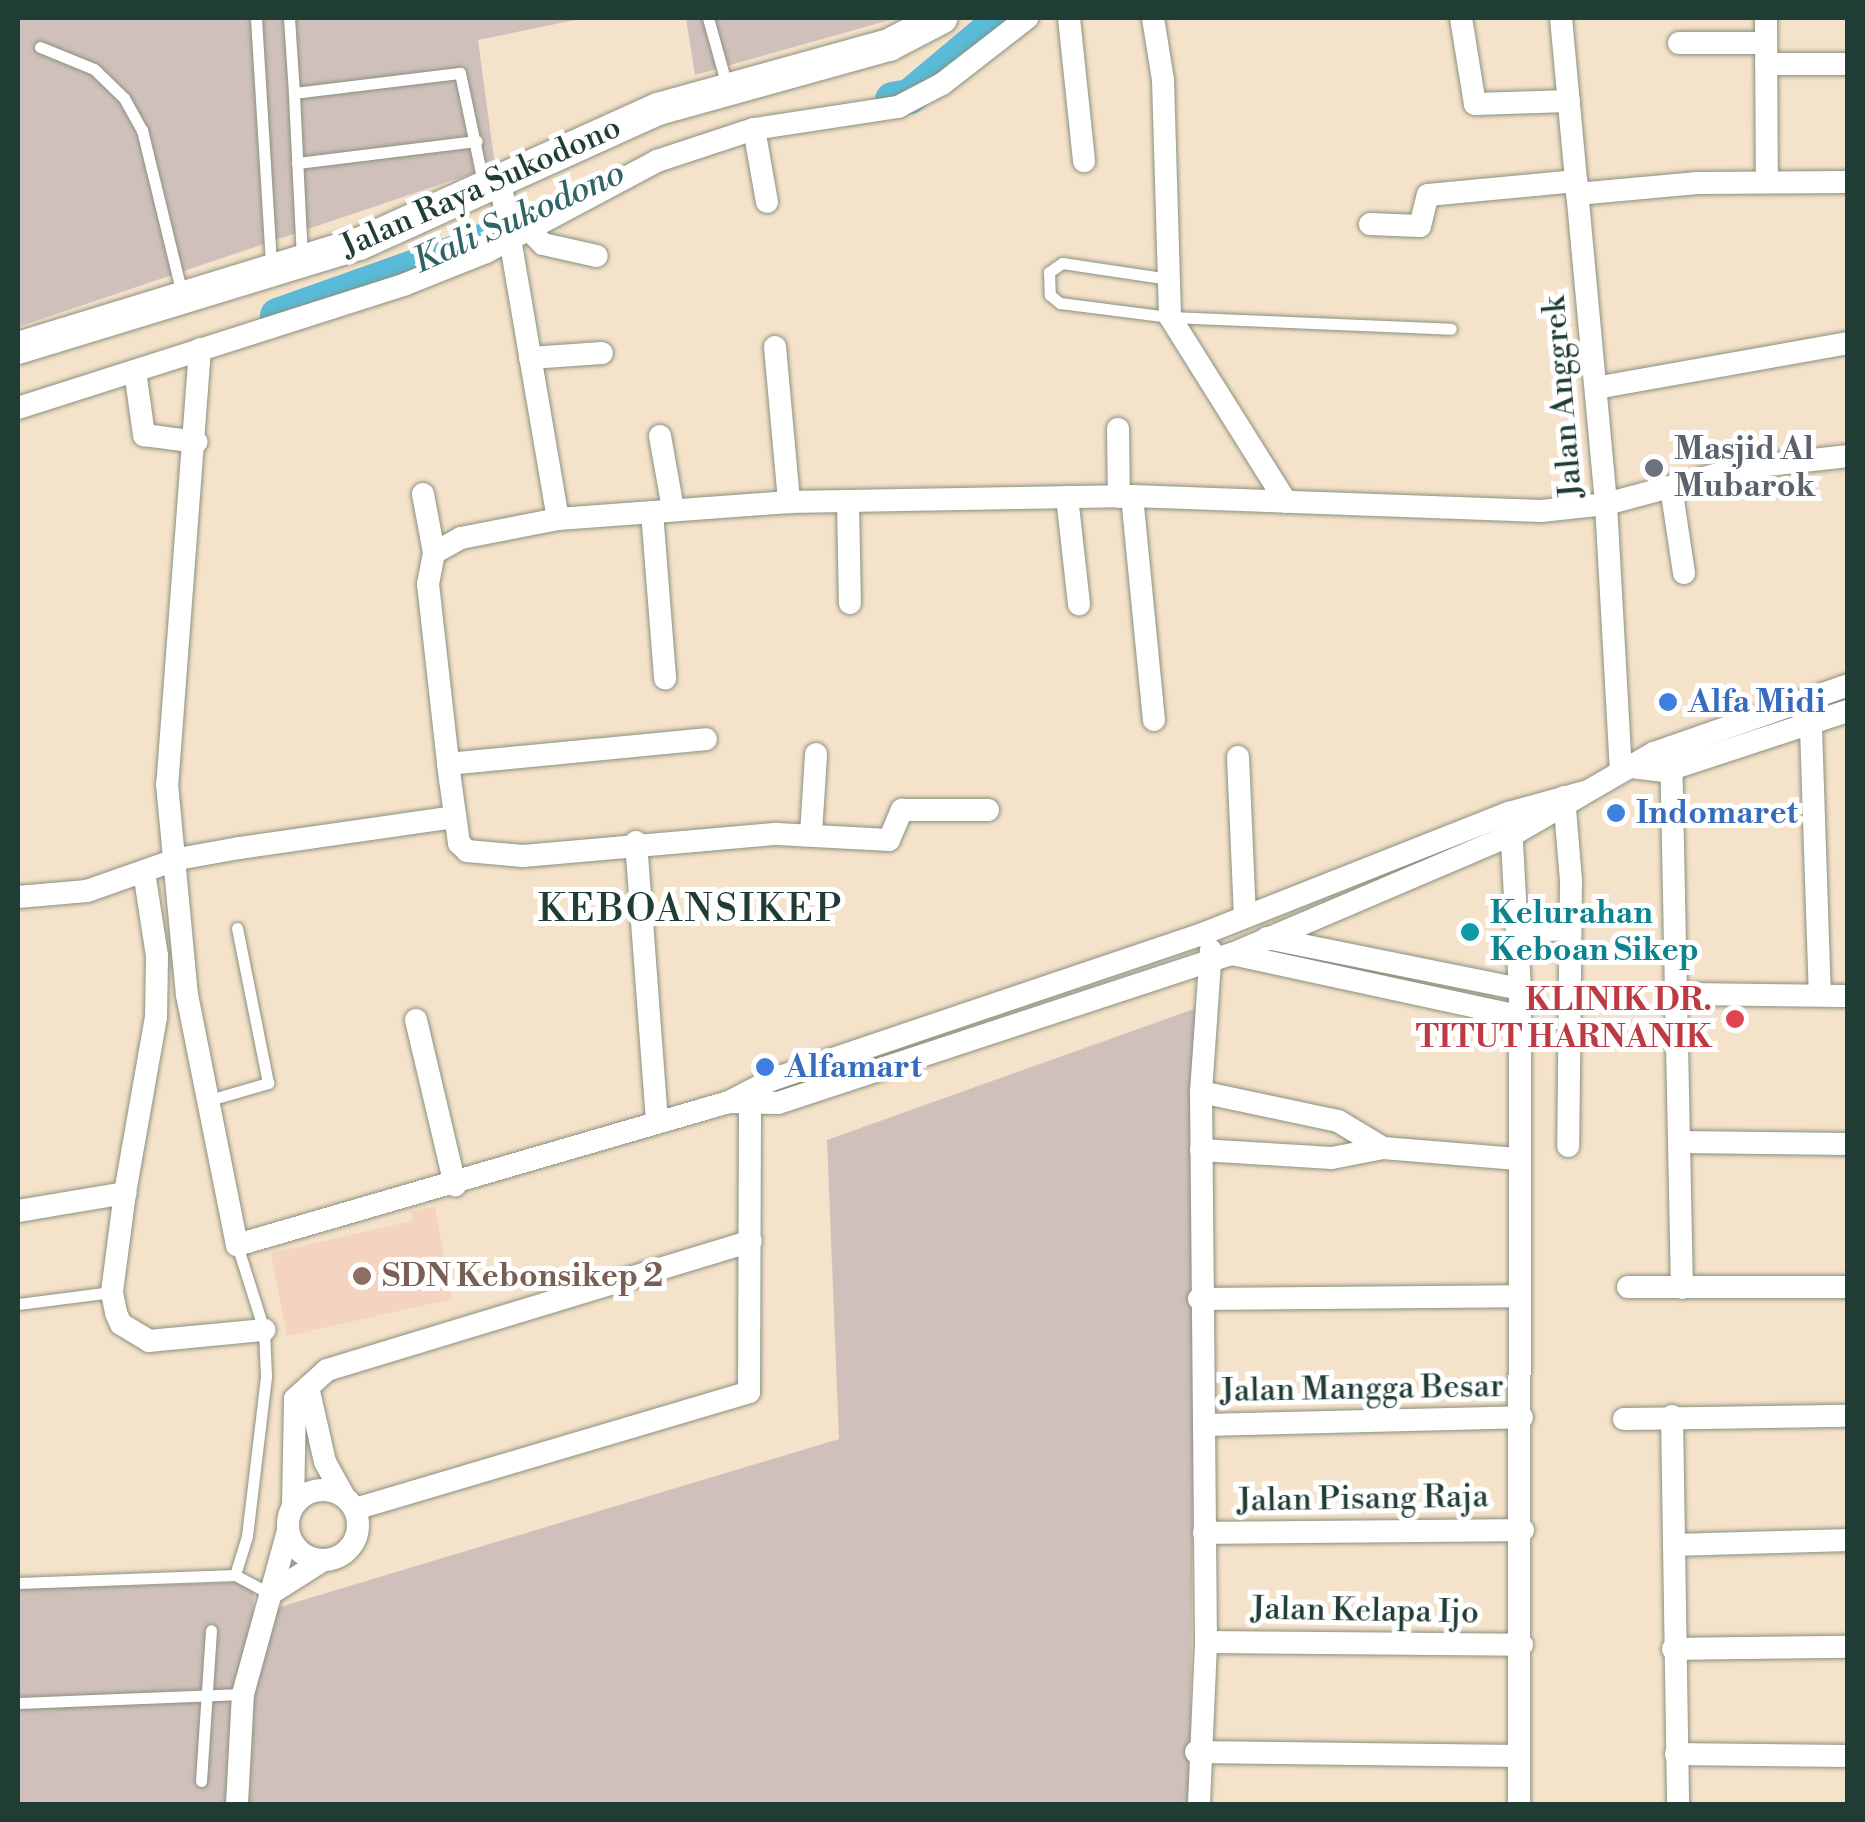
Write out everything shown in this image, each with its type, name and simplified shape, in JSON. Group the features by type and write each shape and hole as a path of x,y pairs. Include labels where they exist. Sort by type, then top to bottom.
{"main road":[{"name":"Jalan Raya Sukodono","path":"18,348 287,269 496,187 589,136 728,87 890,45 941,18"}],"street":[{"path":"18,408 406,284 657,161 754,129 898,108 942,84 1027,18"},
{"path":"1069,18 1084,161"},
{"path":"1153,18 1163,80 1170,317 1286,502"},
{"path":"1460,18 1475,104 1568,101"},
{"name":"Jalan Anggrek","path":"1561,18 1626,769"},
{"path":"1766,18 1767,182"},
{"path":"1679,42 1848,64"},
{"path":"754,129 767,202"},
{"path":"1370,224 1420,226 1428,195 1576,187 1848,182"},
{"path":"496,187 516,232 530,358 558,519"},
{"path":"516,232 543,244 597,256"},
{"path":"1596,388 1848,343"},
{"path":"776,347 788,502"},
{"path":"200,349 198,442 167,784 156,1017 112,1292 121,1324 149,1341 264,1330"},
{"path":"530,358 602,352"},
{"path":"135,371 144,436 198,442"},
{"path":"1118,429 1154,720"},
{"path":"660,436 665,678"},
{"path":"434,553 461,538 558,519 788,502 1125,496 1492,511 1606,504 1740,468 1848,456"},
{"path":"1671,486 1684,573"},
{"path":"423,494 434,553 428,584 448,764 454,816 463,848 490,856 636,842 811,834 890,840 902,810 988,810"},
{"path":"1067,496 1078,604"},
{"path":"848,503 850,603"},
{"path":"743,1099 778,1103 1223,956 1571,798 1626,769 1672,758 1811,709 1848,685"},
{"path":"1811,709 1848,711"},
{"path":"1811,709 1820,995"},
{"path":"448,764 706,739"},
{"path":"811,834 816,754"},
{"path":"1238,756 1246,916"},
{"path":"1672,758 1680,994 1682,1288"},
{"path":"1568,1146 1566,929 1571,798"},
{"path":"18,898 87,891 165,864 454,816"},
{"path":"165,864 176,898 206,1101 237,1245 743,1099 1511,823"},
{"path":"1511,823 1520,989 1518,1296 1523,1530 1518,1804"},
{"path":"636,842 657,1122"},
{"path":"1518,932 1566,929"},
{"path":"1205,933 1223,956 1520,1016"},
{"path":"1267,938 1520,989"},
{"path":"1198,1804 1196,1752 1206,1642 1199,1298 1201,1092 1223,956"},
{"path":"1680,994 1848,996"},
{"path":"416,1020 455,1185"},
{"path":"1201,1092 1338,1121 1383,1148"},
{"path":"293,1506 307,1494 349,1502 745,1395 754,1380 743,1099"},
{"path":"1681,1142 1848,1144"},
{"path":"1201,1150 1332,1158 1383,1148 1518,1159"},
{"path":"18,1211 125,1194"},
{"path":"237,1804 243,1694 293,1506 295,1398 342,1365 751,1241"},
{"path":"1628,1287 1848,1286"},
{"path":"1199,1298 1518,1296"},
{"path":"270,1594 354,1544 349,1502 325,1462 308,1387"},
{"path":"1672,1416 1678,1804"},
{"path":"1624,1419 1848,1416"},
{"name":"Jalan Mangga Besar","path":"1204,1425 1522,1417"},
{"name":"Jalan Pisang Raja","path":"1204,1534 1523,1530"},
{"path":"288,1531 294,1546 322,1561"},
{"path":"1674,1545 1848,1540"},
{"name":"Jalan Kelapa Ijo","path":"1206,1642 1522,1645"},
{"path":"1673,1649 1848,1647"},
{"path":"1196,1752 1519,1756"},
{"path":"1676,1754 1848,1756"}],"lane":[{"path":"256,18 287,269"},
{"path":"287,269 297,163 289,18"},
{"path":"708,18 728,87"},
{"path":"40,47 94,69 124,98 142,130 182,300"},
{"path":"294,94 460,73 477,141 496,187"},
{"path":"297,163 477,141"},
{"path":"1169,279 1062,263 1050,272 1050,295 1060,303 1170,317 1451,329"},
{"path":"206,1101 268,1083 237,928"},
{"path":"235,1575 254,1482 264,1330 237,1245"},
{"path":"18,1304 112,1292"},
{"path":"18,1584 235,1575 270,1594"},
{"path":"201,1781 211,1630"},
{"path":"18,1703 243,1694"}],"shaded area":[{"path":"18,18 585,18 478,40 495,166 18,327"},
{"path":"686,18 897,18 695,75"},
{"path":"1197,1008 1190,1804 18,1804 18,1589 254,1582 253,1615 839,1439 827,1140"},
{"name":"SDN Kebonsikep 2","path":"435,1207 452,1299 287,1336 271,1253 412,1221 411,1211"}],"waterway":[{"name":"Kali Sukodono","path":"892,99 909,96 1002,18"},
{"name":"Kali Sukodono","path":"277,315 472,246 527,219"}],"place":[{"name":"Masjid Al Mubarok","path":"1654,468"},
{"name":"Alfa Midi","path":"1668,702"},
{"name":"Indomaret","path":"1616,813"},
{"name":"Kelurahan Keboan Sikep","path":"1470,932"},
{"name":"KLINIK DR. TITUT HARNANIK","path":"1735,1019"},
{"name":"Alfamart","path":"765,1067"},
{"name":"SDN Kebonsikep 2","path":"362,1276"}],"district":[{"name":"KEBOANSIKEP","path":"691,910"}]}
